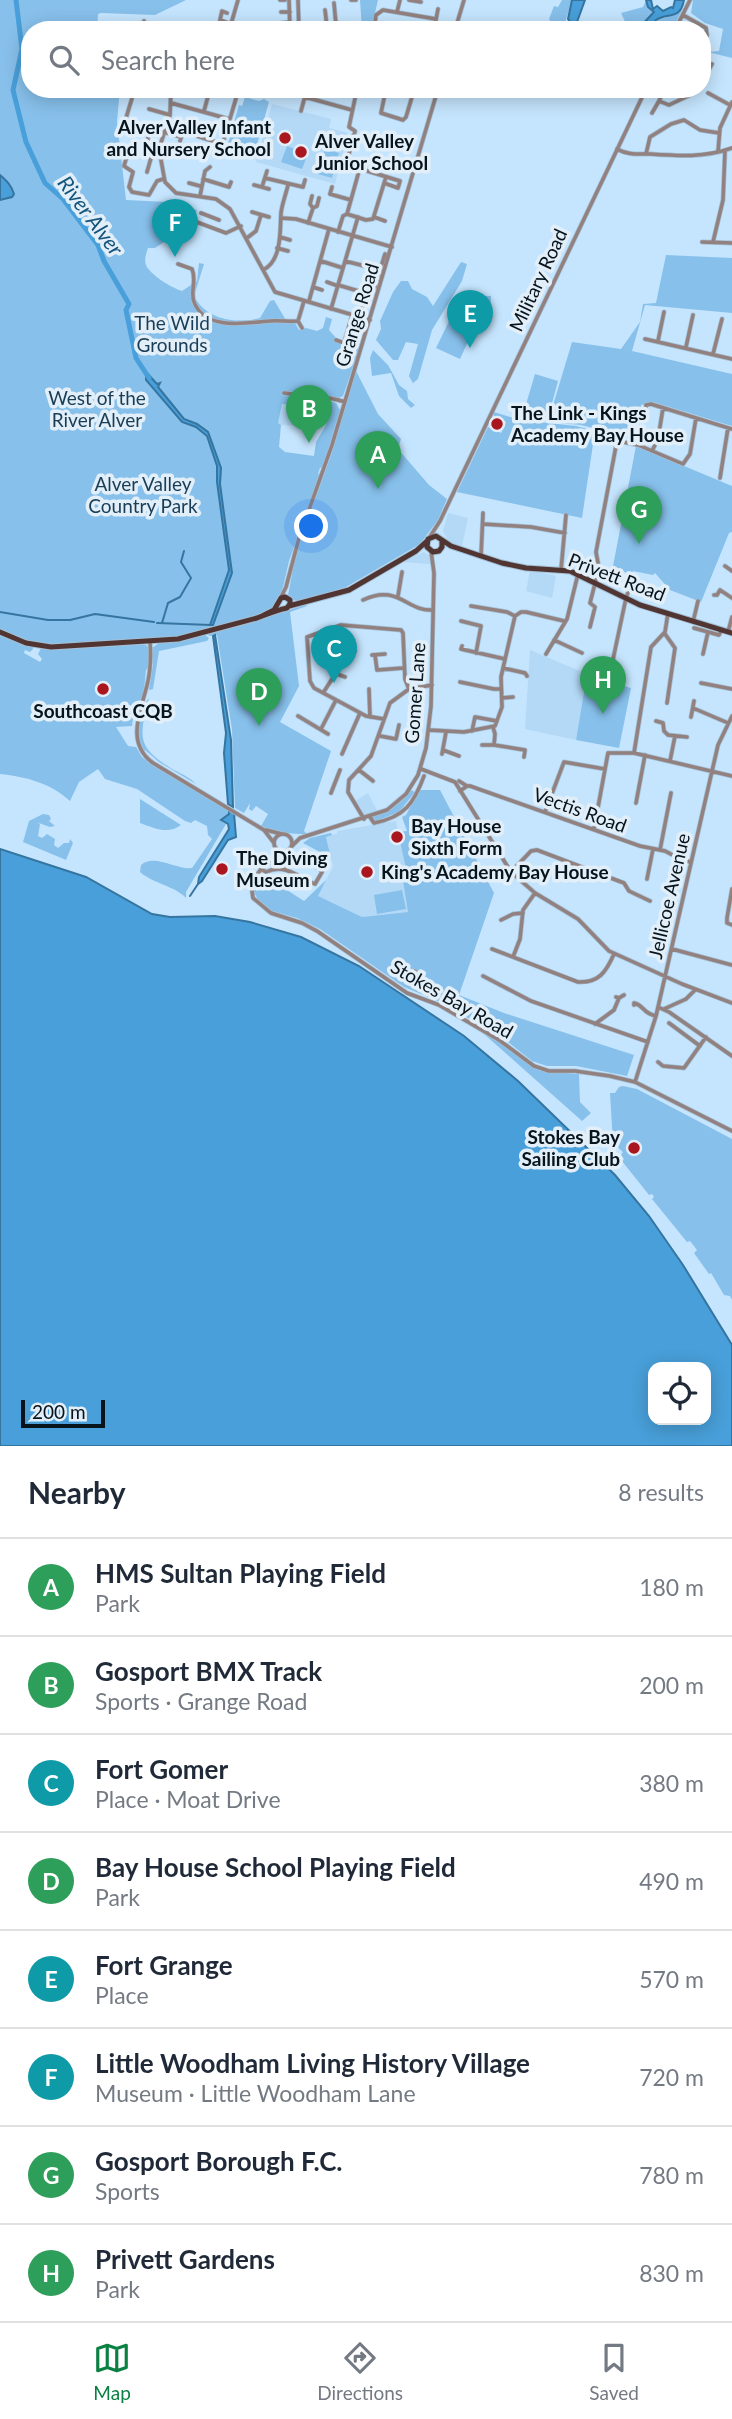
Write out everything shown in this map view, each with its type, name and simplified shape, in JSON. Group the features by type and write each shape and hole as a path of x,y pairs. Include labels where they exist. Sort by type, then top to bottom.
{"main road":[{"path":"279,601 309,602 349,590 416,551 433,536 441,540 440,550"},
{"path":"416,551 430,550 428,540"},
{"name":"Privett Road","path":"441,540 461,550 519,568 561,570 578,574 626,598 693,625 730,633"},
{"name":"Privett Road","path":"430,550 461,550"},
{"path":"279,601 287,603"},
{"path":"0,632 26,643 51,647 192,637 264,615 274,610 279,601"},
{"path":"264,615 287,603"}],"street":[{"path":"232,21 238,0"},
{"path":"285,0 290,21"},
{"path":"298,0 299,21"},
{"path":"397,12 400,0"},
{"path":"408,0 421,2"},
{"path":"458,21 464,0"},
{"path":"680,21 690,0"},
{"path":"334,3 336,21"},
{"path":"376,21 378,13 383,10 436,19 438,9"},
{"path":"325,10 325,21"},
{"path":"223,21 220,20 222,11 228,13"},
{"path":"281,12 290,12"},
{"path":"326,16 335,15"},
{"path":"683,15 694,21"},
{"path":"711,94 731,104 719,133 718,152"},
{"path":"122,131 131,98"},
{"path":"171,98 170,115 159,152 164,178 169,187 176,193 216,199 226,205 241,226 275,292 370,320"},
{"path":"204,111 208,98"},
{"path":"197,136 221,146 238,98"},
{"path":"301,111 305,98"},
{"path":"309,98 352,110"},
{"path":"355,98 349,127 355,131 347,163 359,171 364,170 400,181 398,188 386,184"},
{"path":"384,98 381,113 403,120 412,98"},
{"name":"Grange Road","path":"279,601 286,587 299,538 345,402 435,98"},
{"name":"Military Road","path":"428,540 440,521 642,98"},
{"path":"652,113 660,98"},
{"path":"659,101 668,105 686,98"},
{"path":"171,103 229,119"},
{"path":"149,109 170,115"},
{"path":"646,154 650,137 680,121 688,121 700,130 719,133"},
{"path":"164,132 181,139 185,126"},
{"path":"148,138 145,149 159,152"},
{"path":"202,144 204,138"},
{"path":"617,149 626,154 685,157 732,148"},
{"path":"713,242 723,200 725,150"},
{"path":"147,172 153,151"},
{"path":"128,152 124,166 133,172 130,190 149,195 157,181 164,178"},
{"path":"200,196 205,171 210,167"},
{"path":"262,187 267,171"},
{"path":"338,232 344,215 347,214 359,171"},
{"path":"265,178 303,187 304,180"},
{"path":"347,214 369,220 374,217 388,178"},
{"path":"203,179 229,187"},
{"path":"189,183 200,186"},
{"path":"254,185 269,190"},
{"path":"263,270 272,264 277,248 288,185"},
{"path":"332,187 330,194 351,201"},
{"path":"313,197 310,204 313,208"},
{"path":"309,223 319,198"},
{"path":"252,212 269,217"},
{"path":"201,213 219,220"},
{"path":"204,224 207,215"},
{"path":"247,238 256,231 261,215"},
{"path":"331,309 359,217"},
{"path":"374,217 385,221"},
{"path":"281,218 296,219 392,247"},
{"path":"194,221 226,233 241,226"},
{"path":"298,321 313,287 329,229"},
{"path":"280,237 290,240"},
{"path":"702,242 732,243"},
{"path":"277,248 288,251"},
{"path":"327,282 366,293 373,292 385,254"},
{"path":"321,261 343,268"},
{"path":"345,261 380,270"},
{"path":"178,264 192,269 195,275 192,294 194,301 198,310 210,318 219,322 247,324 298,321"},
{"path":"313,287 322,290"},
{"path":"362,307 366,293"},
{"path":"658,341 664,312"},
{"path":"336,340 347,344 353,315"},
{"path":"686,347 693,315"},
{"path":"713,354 722,319"},
{"path":"298,321 302,328"},
{"path":"645,339 732,359"},
{"path":"284,393 320,396 345,402"},
{"path":"645,412 648,404 730,428 720,478"},
{"path":"652,451 658,439 663,408"},
{"path":"592,626 595,607 590,603 599,568 596,552 615,449 621,443 628,443 680,464 686,462 690,454 696,418"},
{"path":"481,556 483,513"},
{"path":"561,570 566,515"},
{"name":"Military Road","path":"440,521 438,531 441,540"},
{"path":"483,524 531,527 565,533"},
{"name":"Gomer Lane","path":"308,835 369,817 393,805 414,788 429,730 434,565 430,550"},
{"name":"Gomer Lane","path":"434,565 440,550"},
{"path":"725,566 732,571"},
{"path":"398,596 402,572"},
{"path":"547,654 570,609 578,574"},
{"path":"608,683 626,598 634,576"},
{"name":"Grange Road","path":"286,587 287,603"},
{"path":"714,594 717,595 721,589 732,598"},
{"path":"363,600 374,596 398,596 424,611 433,610"},
{"path":"693,625 698,601"},
{"path":"471,606 507,612 515,616"},
{"path":"429,730 472,731 493,727 498,722 503,668 517,613 526,612 564,621"},
{"path":"667,703 675,648 665,634 668,613"},
{"path":"730,633 732,617"},
{"path":"461,621 481,626 476,653"},
{"path":"384,719 360,713 314,688 310,681 306,639 309,635 341,625 399,629 403,633 404,668 409,689"},
{"name":"Privett Road","path":"693,625 719,635 721,631"},
{"path":"703,655 708,632"},
{"path":"634,753 651,645 665,634"},
{"path":"554,640 583,653"},
{"path":"150,641 150,671 136,728 141,751 153,763 264,830 308,835"},
{"path":"462,646 461,649 505,659"},
{"path":"323,693 334,673 333,655 355,651"},
{"path":"385,654 373,655 376,671 404,668"},
{"path":"503,668 520,671 527,676"},
{"path":"334,673 345,676"},
{"path":"462,681 494,690 501,689"},
{"path":"701,683 732,689"},
{"path":"331,793 359,771 370,758 380,736 388,705 409,689 432,685"},
{"path":"369,689 370,717"},
{"path":"502,698 513,697"},
{"path":"321,729 336,700"},
{"path":"691,717 694,701"},
{"path":"693,708 732,728"},
{"path":"342,754 360,713"},
{"name":"Jellicoe Avenue","path":"635,1082 656,1016 718,745 732,716"},
{"path":"297,717 328,734"},
{"path":"472,731 476,717 498,722"},
{"path":"656,721 663,723 668,737 687,737"},
{"path":"380,736 396,739 399,725"},
{"path":"493,727 494,745"},
{"path":"446,732 442,752 459,756"},
{"path":"670,761 675,736"},
{"path":"482,746 494,745 525,750 524,757"},
{"path":"594,829 608,753 645,755 732,776"},
{"path":"636,803 645,755"},
{"path":"545,812 564,762 605,769"},
{"path":"340,769 341,785 363,819"},
{"path":"421,769 451,779 511,872 535,893 578,919 614,954 732,1003"},
{"path":"359,771 373,781"},
{"path":"369,817 374,823 397,816 407,806 414,788 419,788 424,776"},
{"name":"Vectis Road","path":"459,781 691,862"},
{"path":"460,791 467,786"},
{"path":"660,850 671,793"},
{"path":"264,830 281,852 287,852"},
{"path":"275,860 276,838 285,834"},
{"path":"285,834 292,840 292,846"},
{"path":"285,869 294,854 320,869 322,872 316,884 285,869 266,872 261,869 287,852 297,840 308,835"},
{"path":"647,879 653,849"},
{"path":"511,872 531,851 537,850 624,883 629,891 650,901"},
{"name":"Stokes Bay Road","path":"261,869 253,878 250,888 253,898 265,909 317,931 401,990 448,1010 499,1040 534,1066 549,1071 578,1071 635,1082 732,1130"},
{"path":"727,924 732,889"},
{"path":"513,957 520,939 523,913 535,893"},
{"path":"505,920 513,914 523,913"},
{"path":"492,949 569,980 587,983 602,976 614,954"},
{"path":"672,949 732,965"},
{"path":"483,976 524,998 648,1042"},
{"path":"664,1009 686,999 696,989"},
{"path":"596,1024 614,1010 617,998 624,995"},
{"path":"634,1005 639,1004 645,1013 656,1016"},
{"path":"658,1007 732,1056"},
{"path":"668,1023 700,1046"},
{"path":"658,1062 663,1066 684,1068 706,1037"}],"shaded area":[{"path":"572,0 585,0 577,21 568,19"},
{"path":"646,0 651,0 653,9 657,6 663,11 673,8 675,0 684,0 680,11 655,21 646,21 654,12 648,7"},
{"name":"Alver Valley Junior School","path":"272,104 331,119 329,128 348,133 335,184 256,162"},
{"path":"0,175 12,188 12,197 0,200"},
{"path":"146,372 157,384 160,383 158,387 184,419 208,432 221,468 220,484 232,573 213,625 210,625 229,570 217,466 207,436 196,427 182,422 146,380"},
{"path":"317,402 325,403 325,420 320,427 278,423 282,404 316,405"},
{"path":"448,513 468,518 462,546 449,542 443,531"},
{"path":"424,552 430,556 430,564 402,562"},
{"path":"530,570 556,576 552,598 526,591"},
{"path":"215,635 231,740 233,807 228,804 224,753 226,733"},
{"path":"530,650 587,674 576,740 525,729"},
{"path":"368,793 378,812 364,817 355,801"},
{"path":"229,810 234,813 236,837 228,840 198,884 199,877 229,829 228,824 221,820 229,814"},
{"name":"King's Academy Bay House","path":"396,821 406,869 403,881 409,912 362,917 317,896 333,867 326,836 337,834 337,831"},
{"path":"0,849 86,877 152,914 170,917 215,916 250,922 301,937 359,966 464,1036 518,1081 615,1175 649,1216 683,1265 732,1345 732,1446 0,1446"}],"green space":[{"name":"Alver Valley Country Park","path":"0,0 186,0 155,15 101,13 98,14 98,21 21,21 21,98 119,98 117,121 126,200 173,202 173,206 197,210 194,217 183,223 177,243 164,242 155,248 148,248 146,265 157,277 182,291 197,281 199,263 204,264 194,296 199,304 214,315 232,320 260,318 270,301 274,300 287,322 295,323 299,330 306,328 317,331 323,328 326,317 332,319 329,330 336,338 335,341 347,348 351,344 360,347 343,396 339,398 318,394 315,406 282,404 278,423 281,425 279,447 285,452 314,456 316,442 326,425 330,401 336,403 340,410 323,467 318,474 321,473 289,561 283,587 274,607 260,615 259,613 258,616 185,637 51,645 22,640 0,630"},
{"path":"360,0 378,0 373,21 361,21"},
{"path":"562,0 572,0 566,21 550,21 554,6 558,7"},
{"path":"693,0 732,0 732,58 711,53 719,51 723,29 711,25 711,21 702,21 691,13"},
{"path":"646,1 654,12 646,21 625,21 621,13 643,7"},
{"path":"683,8 676,21 656,21"},
{"path":"245,98 259,101 264,99 269,102 254,155 227,147 239,105 242,106"},
{"path":"287,146 308,154 302,169 281,162"},
{"path":"325,149 339,153 332,178 318,174"},
{"path":"666,255 732,258 732,313 645,305 632,351 732,374 732,426 653,402 641,405 639,440 600,433 581,425 548,422 572,342 621,349 640,322 643,304 656,303"},
{"path":"461,262 467,264 462,281 432,330 418,379 413,383 415,387 409,376 418,344 406,342 398,360 393,360 376,340 381,329 380,321 401,281 408,281 412,289 427,297 433,306"},
{"path":"476,296 491,296 490,319 482,319 482,304 476,304"},
{"path":"454,311 477,322 460,359 436,348"},
{"path":"373,350 388,365 399,385 407,391 408,399 415,405 411,408 399,396 391,373 372,376 370,358"},
{"path":"356,371 378,414 401,439 398,449 429,485 447,499 438,520 420,544 346,587 302,601 292,600 288,595 297,549 331,455"},
{"path":"535,374 558,381 548,418 524,411"},
{"path":"494,412 520,420 576,426 595,431 582,518 457,492 488,427 501,433 506,422 493,415"},
{"path":"636,446 732,486 732,532 729,533 701,602 670,590 655,573 653,575 633,571 631,575 613,566"},
{"path":"306,605 290,612 299,686 280,722 331,751 304,831 307,834 277,832 261,826 268,814 256,806 252,811 249,809 250,803 244,813 235,808 232,730 217,635 207,634"},
{"path":"0,633 33,647 30,652 25,650 24,653 40,662 42,659 38,654 41,648 135,644 149,648 149,667 146,670 140,708 133,718 132,726 116,727 128,746 136,747 142,757 152,765 229,810 229,814 221,821 226,824 186,892 186,898 140,872 141,865 159,861 192,868 212,839 208,835 207,826 195,820 191,823 185,821 137,789 105,779 98,769 79,782 70,801 38,782 0,774"},
{"path":"205,635 209,638 207,641 159,651 153,689 149,690 153,665 152,648 159,643"},
{"path":"587,674 608,683 631,688 619,748 576,740"},
{"path":"149,698 142,732 147,748 162,762 196,784 143,751 138,723"},
{"path":"411,790 415,792 399,812 373,822 372,817 395,806"},
{"path":"419,790 440,790 494,893 459,995 504,1013 634,1055 627,1076 576,1066 547,1066 532,1061 508,1042 443,1003 404,987 320,929 297,918 272,911 258,900 254,883 262,874 304,901 326,880 318,896 362,917 408,912 403,881 406,869 398,832 407,831 402,817 406,815"},
{"path":"140,799 181,825 166,830 140,823"},
{"path":"43,814 49,815 49,821 55,826 36,822 40,824 38,836 42,838 47,834 55,839 54,845 58,848 69,843 70,839 73,843 66,860 23,842 29,821"},
{"path":"331,833 332,835 326,837 331,858 303,843 310,838"},
{"path":"402,890 406,909 377,914 374,895"},
{"path":"484,1034 541,1071 579,1074 580,1102 591,1113 582,1121"},
{"path":"623,1086 637,1089 732,1139 732,1300 730,1296 724,1295 711,1273 709,1274 694,1253 697,1250 690,1241 687,1242 652,1199 652,1194 649,1195 622,1161 623,1152 613,1143 610,1093 615,1093"}],"waterway":[{"name":"River Alver","path":"16,0 21,41"},
{"name":"River Alver","path":"21,54 13,90 26,142 45,183 63,199 98,245 104,261 129,304 126,310 136,358 149,378"},
{"path":"162,623 168,603 180,597 191,578 181,562 184,551"},
{"path":"0,612 48,620 70,620 95,614 154,622"},
{"path":"157,623 211,625"},
{"name":"River Alver","path":"190,896 198,884"}],"place":[{"name":"Alver Valley Infant and Nursery School","path":"285,138"},
{"name":"Alver Valley Junior School","path":"301,152"},
{"name":"Little Woodham Living History Village","path":"175,257"},
{"name":"Fort Grange","path":"470,348"},
{"name":"The Link - Kings Academy Bay House","path":"497,424"},
{"name":"Gosport BMX Track","path":"309,443"},
{"name":"HMS Sultan Playing Field","path":"378,489"},
{"name":"Gosport Borough F.C.","path":"639,544"},
{"name":"Fort Gomer","path":"334,683"},
{"name":"Southcoast CQB","path":"103,689"},
{"name":"Privett Gardens","path":"603,714"},
{"name":"Bay House School Playing Field","path":"259,726"},
{"name":"Bay House Sixth Form","path":"397,837"},
{"name":"The Diving Museum","path":"222,869"},
{"name":"King's Academy Bay House","path":"367,872"},
{"name":"Stokes Bay Sailing Club","path":"634,1148"}],"park label":[{"name":"The Wild Grounds","path":"172,334"},
{"name":"West of the River Alver","path":"97,409"}]}
